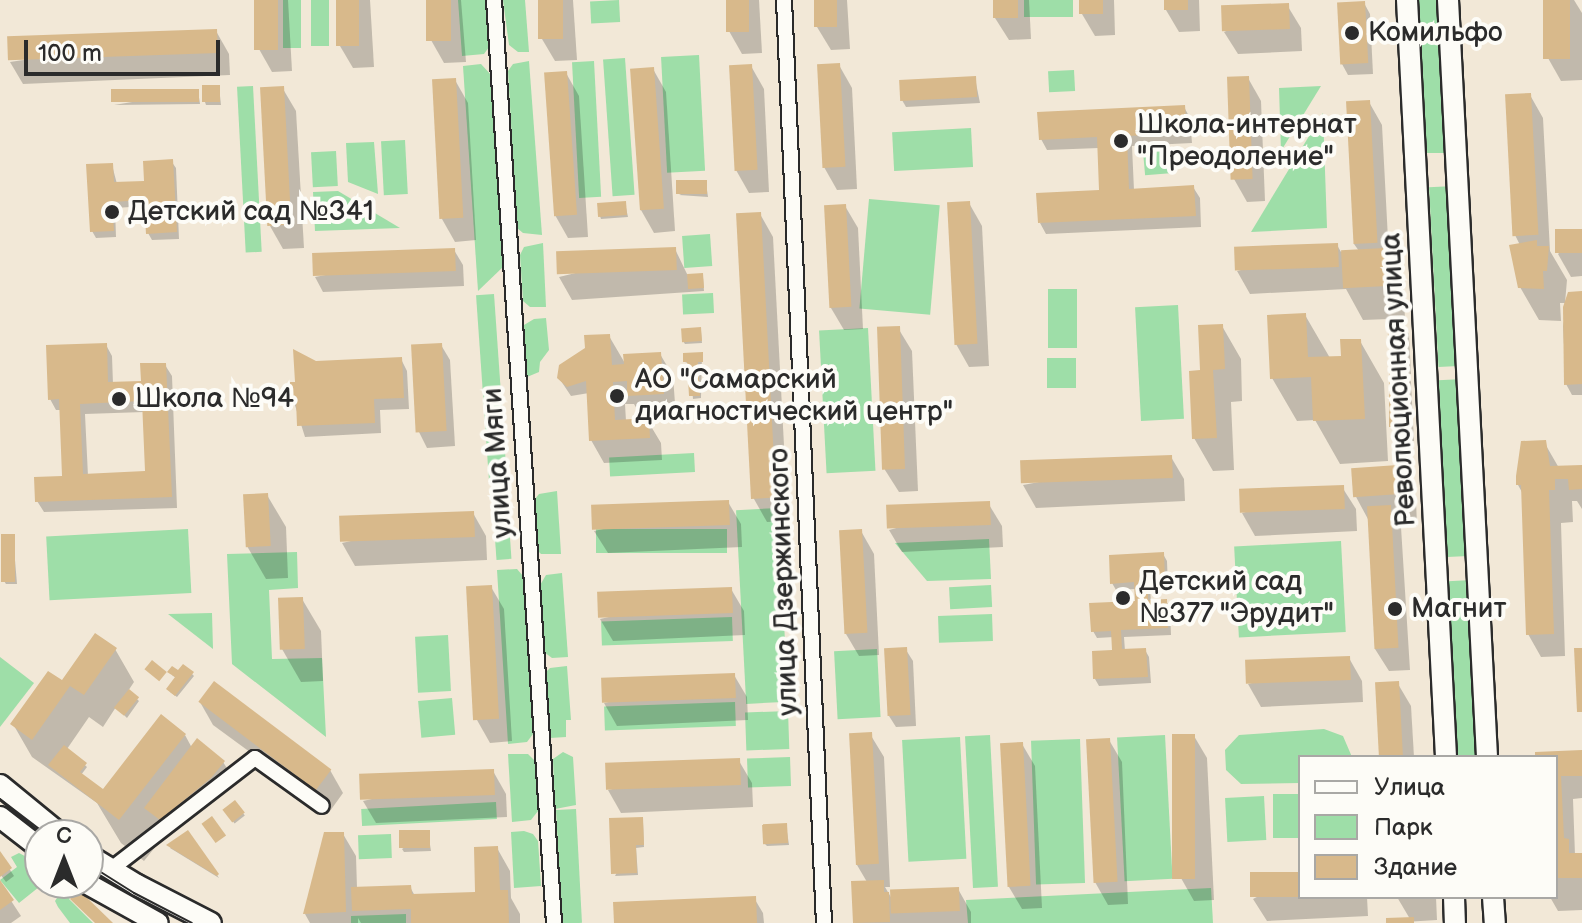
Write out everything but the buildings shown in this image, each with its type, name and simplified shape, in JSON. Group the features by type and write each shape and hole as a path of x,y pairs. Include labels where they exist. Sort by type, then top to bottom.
{"main road":[{"name":"Революционная улица","path":"1407,0 1446,755"},
{"path":"1448,0 1487,755"},
{"path":"0,785 41,819"},
{"path":"0,817 24,836"},
{"path":"104,866 211,923"},
{"path":"104,893 158,923"},
{"path":"1454,899 1455,923"},
{"path":"1493,899 1495,923"}],"street":[{"name":"улица Мяги","path":"494,0 554,923"},
{"name":"улица Дзержинского","path":"784,0 824,923"},
{"path":"110,870 255,758 322,806"}],"green space":[{"path":"283,0 301,0 301,48 283,48"},
{"path":"311,0 329,0 329,46 311,46"},
{"path":"458,0 486,0 489,47 484,54 462,56"},
{"path":"503,0 525,0 529,52 518,52 509,45"},
{"path":"619,0 620,22 591,23 590,2"},
{"path":"1024,0 1073,0 1073,17 1024,17"},
{"path":"1418,0 1445,0 1445,153 1418,153"},
{"path":"699,55 705,171 667,173 661,57"},
{"path":"625,58 635,195 613,196 603,60"},
{"path":"529,61 542,235 523,233 517,228 508,71 513,64"},
{"path":"594,61 601,197 579,198 572,62"},
{"path":"481,64 492,76 504,266 478,291 463,66"},
{"path":"1074,70 1075,91 1049,92 1048,71"},
{"path":"253,86 262,252 246,253 237,87"},
{"path":"1321,86 1281,151 1279,88"},
{"path":"1323,113 1327,228 1251,232"},
{"path":"971,128 973,167 894,171 892,132"},
{"path":"405,140 408,194 384,195 381,141"},
{"path":"374,142 378,194 348,182 346,143"},
{"path":"1171,150 1173,173 1145,175 1143,152"},
{"path":"336,151 338,186 313,187 311,152"},
{"path":"1454,186 1463,366 1438,367 1429,187"},
{"path":"338,191 400,228 315,231 313,192"},
{"path":"869,199 940,205 930,315 859,309"},
{"path":"710,234 712,266 684,268 682,236"},
{"path":"543,243 546,307 530,307 523,301 520,255 524,247"},
{"path":"1048,289 1077,289 1077,348 1048,348"},
{"path":"713,293 714,313 683,315 682,295"},
{"path":"494,294 507,482 489,483 476,295"},
{"path":"1178,305 1184,419 1141,421 1135,307"},
{"path":"546,318 549,350 540,362 539,372 527,377 524,325 534,319"},
{"path":"868,328 875,471 827,473 819,331"},
{"path":"1047,358 1076,358 1076,388 1047,388"},
{"path":"1464,379 1473,556 1447,557 1438,380"},
{"path":"694,453 695,472 610,476 609,457"},
{"path":"557,491 561,554 541,554 538,551 535,499 539,494"},
{"path":"507,495 511,559 497,560 492,496"},
{"path":"778,508 788,702 746,704 736,510"},
{"path":"188,529 191,593 50,600 46,536"},
{"path":"596,529 727,529 727,553 596,553"},
{"path":"989,539 991,579 927,581 895,543"},
{"path":"1341,541 1346,632 1239,637 1234,547"},
{"path":"297,552 298,588 269,590 272,659 322,658 326,737 232,664 227,554"},
{"path":"517,569 523,576 533,734 527,742 508,744 497,570"},
{"path":"562,573 568,657 552,658 544,652 539,587 546,575"},
{"path":"1472,580 1481,755 1457,755 1448,581"},
{"path":"991,585 992,607 950,609 949,587"},
{"path":"212,613 213,649 168,614"},
{"path":"992,614 993,641 939,643 938,616"},
{"path":"732,617 733,641 602,646 601,622"},
{"path":"448,635 451,691 418,693 415,637"},
{"path":"877,649 881,717 838,719 834,651"},
{"path":"0,657 34,683 0,727"},
{"path":"567,666 571,720 566,720 566,737 550,738 546,672 550,668"},
{"path":"452,698 455,735 421,738 418,701"},
{"path":"735,702 736,726 605,731 604,707"},
{"path":"788,711 789,749 746,750 745,713"},
{"path":"1324,729 1343,736 1351,755 1298,755 1298,783 1241,784 1226,770 1225,750 1239,735"},
{"path":"990,735 998,887 973,888 965,736"},
{"path":"1165,735 1173,879 1125,881 1117,738"},
{"path":"960,737 966,859 908,862 902,740"},
{"path":"1080,739 1085,883 1036,885 1031,741"},
{"path":"563,752 573,757 576,805 555,809 553,759"},
{"path":"508,754 528,754 535,761 538,811 531,820 512,822"},
{"path":"790,757 791,786 748,787 747,759"},
{"path":"1273,794 1298,794 1298,838 1273,838"},
{"path":"1264,796 1266,840 1227,842 1225,798"},
{"path":"496,802 497,819 362,826 361,809"},
{"path":"576,809 582,923 562,923 556,810"},
{"path":"511,832 533,834 538,841 541,886 514,888"},
{"path":"391,834 392,858 359,859 358,835"},
{"path":"19,853 24,856 24,899 19,903 0,880 17,867 11,857"},
{"path":"1211,888 1213,923 968,923 966,900"},
{"path":"69,899 93,923 70,923 55,901"},
{"path":"406,914 406,923 351,923 351,916"}],"tram line":[{"path":"0,799 26,819"},
{"path":"104,874 192,923"}],"place":[{"name":"Комильфо","path":"1352,33"},
{"name":"Школа-интернат \"Преодоление\"","path":"1121,141"},
{"name":"Детский сад №341","path":"112,212"},
{"name":"АО \"Самарский диагностический центр\"","path":"617,396"},
{"name":"Школа №94","path":"119,399"},
{"name":"Детский сад №377 \"Эрудит\"","path":"1123,598"},
{"name":"Магнит","path":"1395,609"}]}
